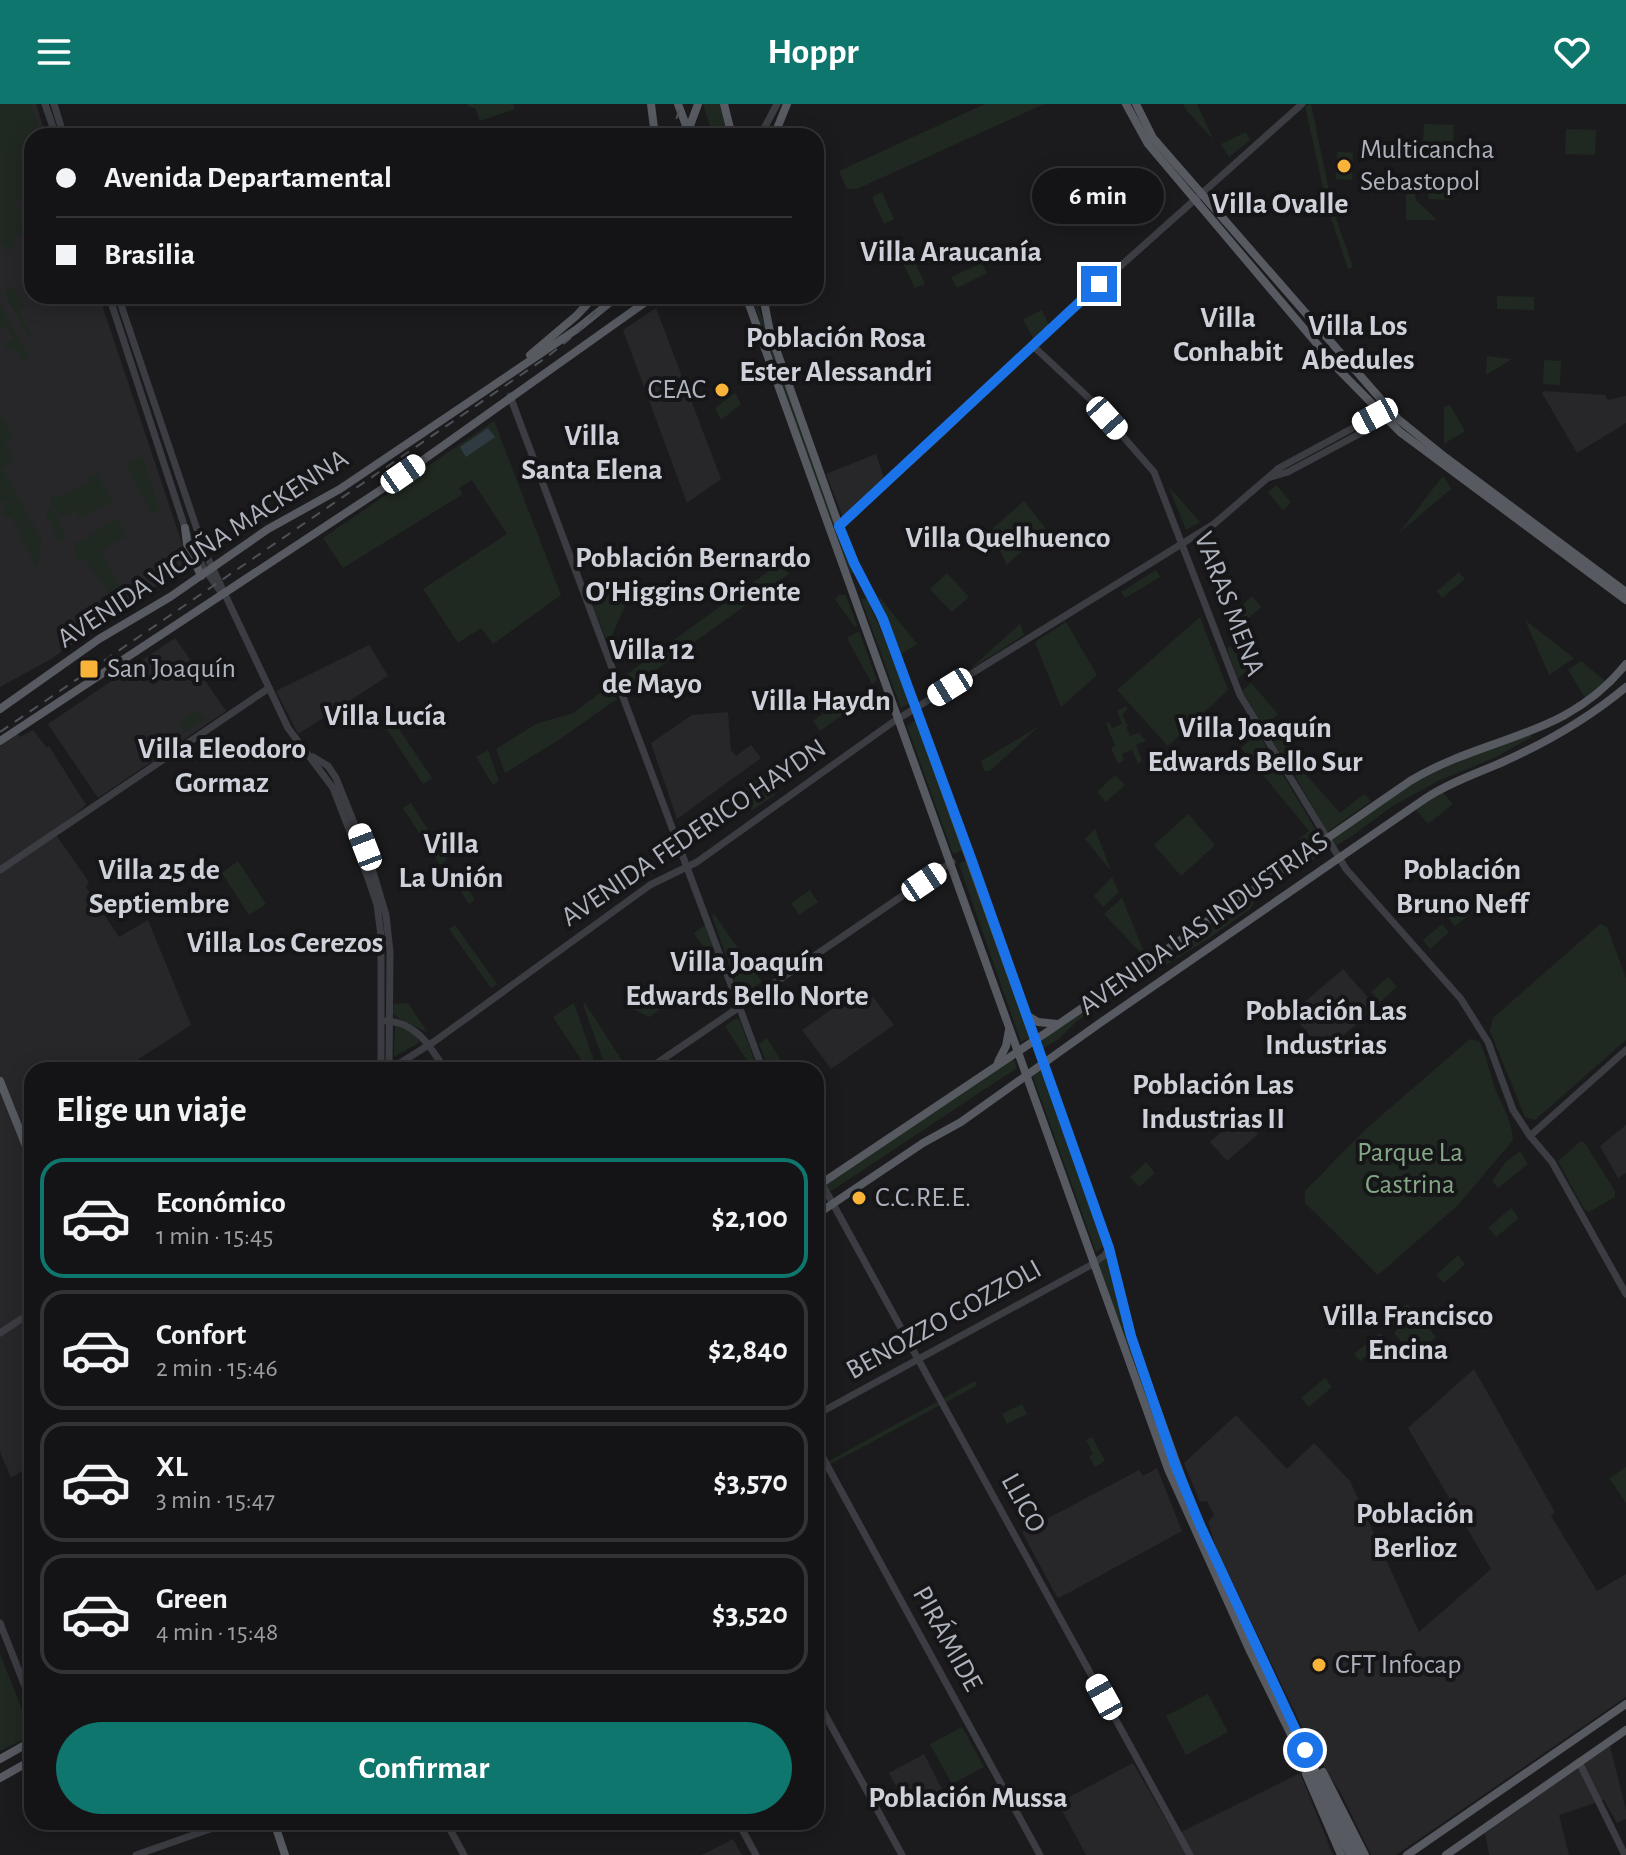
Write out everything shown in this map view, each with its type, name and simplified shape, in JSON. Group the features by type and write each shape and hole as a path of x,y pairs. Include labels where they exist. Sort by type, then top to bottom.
{"main road":[{"path":"678,104 686,128"},
{"path":"724,104 730,128"},
{"path":"777,128 787,104"},
{"path":"1126,104 1144,139 1198,195"},
{"path":"1136,104 1153,138 1339,370 1419,448 1479,489 1626,600"},
{"path":"651,105 654,128"},
{"path":"690,128 697,108"},
{"name":"AVENIDA VICUÑA MACKENNA","path":"470,400 546,342 586,304"},
{"name":"AVENIDA VICUÑA MACKENNA","path":"0,709 108,633 159,604 268,529 340,489 577,329 608,304"},
{"name":"AVENIDA VICUÑA MACKENNA","path":"0,741 385,487 642,304"},
{"path":"749,304 1175,1486 1350,1855"},
{"path":"765,304 770,332 839,526 880,612 972,861 1109,1248 1134,1345 1179,1473 1205,1536 1305,1750 1358,1855"},
{"path":"1387,414 1626,592"},
{"path":"185,528 187,544 206,572"},
{"name":"AVENIDA LAS INDUSTRIAS","path":"824,1182 1424,773 1561,719 1594,697 1626,664"},
{"name":"AVENIDA LAS INDUSTRIAS","path":"824,1210 923,1143 956,1125 1441,789 1526,751 1592,713 1626,687"},
{"path":"952,862 962,858 972,861"},
{"path":"1026,1015 1038,1022 1059,1024"},
{"path":"995,1067 1006,1046 1010,1025"},
{"path":"0,1081 24,1141"},
{"path":"1407,1855 1626,1704"},
{"path":"1446,1855 1626,1730"},
{"path":"0,1759 24,1746"},
{"path":"1305,1750 1334,1790 1365,1855"},
{"path":"1304,1761 1313,1793 1341,1855"},
{"path":"0,1778 24,1764"},
{"path":"277,1830 285,1855"}],"street":[{"path":"45,104 53,128"},
{"path":"54,104 62,128"},
{"path":"764,128 777,104"},
{"path":"1263,137 1295,104"},
{"path":"839,526 941,434 1032,345 1302,104"},
{"path":"112,304 206,572 223,594 291,732 310,756 328,766 336,778 380,890 389,943 382,1062"},
{"path":"120,304 186,515 185,528"},
{"name":"VARAS MENA","path":"1032,345 1085,394 1154,472 1236,688 1350,875 1472,1014 1488,1042 1510,1106 1550,1159 1626,1294"},
{"path":"510,396 760,1062"},
{"name":"AVENIDA FEDERICO HAYDN","path":"402,1062 650,885 687,868 915,708 1221,518 1266,479 1288,472 1387,414"},
{"path":"0,870 269,688"},
{"path":"659,1062 952,862"},
{"path":"386,1021 416,1032 440,1062"},
{"path":"386,1021 389,1062"},
{"path":"1530,1136 1626,1050"},
{"name":"LLICO","path":"824,1193 857,1244 920,1358 1190,1855"},
{"name":"BENOZZO GOZZOLI","path":"824,1411 1093,1263 1109,1248"},
{"path":"0,1333 24,1317"},
{"name":"PIRÁMIDE","path":"824,1460 1040,1855"},
{"path":"0,1623 24,1684"},
{"path":"824,1713 902,1855"},
{"path":"1579,1762 1625,1855"},
{"path":"136,1855 207,1830"},
{"path":"450,1830 464,1855"},
{"path":"742,1830 756,1855"}],"shaded area":[{"path":"0,104 36,104 44,128 24,128 24,304 102,304 188,561 173,575 51,659 0,687"},
{"path":"656,308 721,479 687,503 623,330"},
{"path":"1542,393 1605,395 1608,400 1626,396 1626,423 1577,453"},
{"path":"488,428 495,437 466,457 460,447"},
{"path":"876,454 884,478 843,517 826,474"},
{"path":"175,638 226,711 98,798 48,724"},
{"path":"369,645 388,676 298,734 276,691"},
{"path":"728,712 731,750 736,756 751,745 761,758 677,819 651,743 692,715"},
{"path":"33,730 47,748 49,746 86,805 54,832 89,882 86,887 119,937 148,920 191,1025 134,1062 24,1062 24,1133 20,1136 24,1147 24,1470 11,1478 0,1452 0,746 17,733 20,737"},
{"path":"1343,969 1376,1007 1324,1052 1291,1014"},
{"path":"865,986 894,1025 831,1069 802,1030"},
{"path":"1240,1115 1258,1134 1227,1161 1210,1142"},
{"path":"1626,1125 1626,1173 1618,1178 1600,1146"},
{"path":"1474,1369 1555,1512 1551,1516 1597,1591 1626,1574 1626,1697 1396,1855 1371,1855 1341,1793 1313,1750 1217,1550 1208,1522 1214,1515 1207,1501 1200,1502 1184,1463 1236,1415 1287,1469 1314,1443 1350,1481 1419,1632 1491,1569 1408,1428"},
{"path":"1157,1468 1182,1531 1057,1597 1022,1532 1139,1470 1143,1476"},
{"path":"1610,1746 1626,1819 1617,1823 1604,1800 1559,1815 1569,1855 1489,1855 1485,1833"},
{"path":"924,1754 943,1791 908,1809 889,1773"},
{"path":"1133,1763 1175,1835 1300,1773 1333,1855 1086,1855 1058,1803"},
{"path":"733,1839 742,1855 702,1855"}],"green space":[{"path":"0,104 31,104 39,128 24,128 24,200 15,203 24,232 12,238 16,246 7,250 0,242"},
{"path":"467,104 513,104 515,109 480,121 475,108"},
{"path":"703,104 720,104 727,128 710,128"},
{"path":"985,104 1044,104 857,189 847,189 839,171"},
{"path":"1183,104 1197,104 1213,139 1186,110"},
{"path":"1311,104 1333,210 1353,267 1348,269 1327,206 1305,106"},
{"path":"1424,124 1454,125 1453,147 1423,146"},
{"path":"1566,129 1596,130 1595,155 1565,154"},
{"path":"1246,132 1250,140 1229,157 1221,144"},
{"name":"Multicancha Sebastopol","path":"1337,152 1353,153 1352,180 1336,179"},
{"path":"1429,185 1451,186 1450,200 1428,199"},
{"path":"882,192 894,219 884,224 872,197"},
{"path":"1406,194 1415,194 1416,200 1437,220 1406,220"},
{"path":"912,256 925,284 915,288 902,261"},
{"path":"982,263 987,273 957,288 951,277"},
{"path":"14,287 25,307 18,311 32,337 29,338 4,293"},
{"path":"1497,296 1534,297 1534,310 1497,309"},
{"path":"0,304 29,356 22,360 15,348 8,351 4,344 13,339 6,325 0,328"},
{"path":"755,304 854,572 850,573 764,337"},
{"path":"1042,310 1049,326 1034,340 1023,319"},
{"path":"1487,356 1512,359 1486,375"},
{"path":"1544,360 1561,361 1560,385 1543,384"},
{"path":"735,393 741,404 721,420 715,408"},
{"path":"1450,405 1465,431 1444,444 1444,407"},
{"path":"2,416 14,437 5,442 15,461 3,469 18,496 3,504 0,498"},
{"path":"494,421 561,595 493,644 481,628 458,643 423,589 507,534 472,480 459,488 463,494 343,568 323,538"},
{"path":"142,456 160,509 152,513 125,464"},
{"path":"97,474 113,503 105,504 80,519 75,510 60,518 49,498 56,494 60,498"},
{"path":"1442,477 1451,489 1399,533"},
{"path":"1276,485 1291,502 1283,510 1268,492"},
{"path":"1169,487 1200,522 1186,530"},
{"path":"19,498 28,514 18,534 11,516 5,519 1,512 3,506"},
{"path":"1024,501 1046,529 1007,565 990,531"},
{"path":"51,507 67,537 60,541 45,513"},
{"path":"29,516 42,539 37,568 19,536"},
{"path":"118,519 127,535 101,551 123,591 114,599 84,559 77,563 74,544"},
{"path":"780,563 789,574 628,690 623,677"},
{"path":"1156,570 1160,577 1125,598 1121,592"},
{"path":"1459,572 1465,579 1442,598 1437,591"},
{"path":"947,573 969,597 952,612 930,589"},
{"path":"638,575 636,581 608,644 593,606"},
{"path":"846,595 857,626 835,599"},
{"path":"878,595 917,644 901,654"},
{"path":"1252,596 1261,607 1239,627 1230,616"},
{"path":"867,598 911,702 901,708 861,599"},
{"path":"1200,617 1228,690 1168,746 1117,690"},
{"path":"1525,620 1574,658 1549,675"},
{"path":"1066,622 1097,675 1061,707 1035,642"},
{"path":"1020,624 1024,635 969,670"},
{"path":"859,631 877,680 872,684 847,638"},
{"path":"1230,646 1248,670 1238,679 1227,649"},
{"path":"1581,661 1605,681 1585,698 1568,670"},
{"path":"1251,683 1278,714 1269,723 1302,761 1291,771 1242,691"},
{"path":"611,685 617,699 505,773 496,749 536,724 573,713"},
{"path":"821,688 833,706 842,700 849,710 820,731 813,721 828,710 820,714 808,697"},
{"path":"1126,706 1128,708 1122,715 1130,736 1139,733 1146,741 1136,745 1142,760 1138,764 1132,750 1122,754 1124,760 1118,764 1111,748 1115,746 1106,723 1109,722 1112,728 1122,724 1117,711"},
{"path":"197,710 204,719 186,732 179,723"},
{"path":"917,719 964,850 953,854 907,726"},
{"path":"394,722 432,778 423,784 386,728"},
{"path":"1039,726 990,771 984,771 981,761"},
{"path":"1258,733 1320,837 1305,847 1299,839 1309,831 1241,748"},
{"path":"1530,734 1532,737 1494,758 1440,780 1391,807 1352,836 1291,873 1258,897 1250,909 1211,937 1077,1021 1059,1039 1043,1048 1040,1039 1414,781"},
{"path":"488,750 499,781 493,785 476,757"},
{"path":"1302,770 1340,813 1364,794 1371,801 1327,832 1295,776"},
{"path":"762,775 775,795 752,810 740,791"},
{"path":"1115,775 1125,785 1106,802 1097,792"},
{"path":"1441,791 1453,804 1428,824 1416,810"},
{"path":"411,803 447,860 440,865 403,808"},
{"path":"1188,814 1215,845 1181,876 1154,845"},
{"path":"1095,829 1111,871 1085,839"},
{"path":"238,861 266,904 249,915 222,873"},
{"path":"968,862 1031,1037 1021,1042 959,864"},
{"path":"455,870 475,900 469,904 449,873"},
{"path":"1112,877 1119,892 1103,907 1094,896"},
{"path":"810,890 818,902 799,915 791,903"},
{"path":"1122,898 1144,952 1142,954 1104,914"},
{"path":"1467,901 1475,910 1455,926 1448,918"},
{"path":"714,914 762,982 740,996 712,916"},
{"path":"1442,924 1449,932 1430,949 1423,940"},
{"path":"1600,924 1607,927 1626,978 1626,1040 1535,1120 1525,1117 1490,1031 1493,1018"},
{"path":"455,925 497,984 491,988 449,929"},
{"path":"705,925 719,964 716,966 694,933"},
{"path":"1388,977 1397,987 1380,1002 1371,992"},
{"path":"653,992 664,1007 649,1017 631,1008"},
{"path":"408,1003 428,1033 392,1012 394,1004"},
{"path":"574,1003 594,1062 583,1062 553,1017"},
{"path":"585,1003 623,1062 604,1062 583,1005"},
{"path":"737,1018 740,1021 755,1062 748,1062 725,1026"},
{"path":"395,1026 412,1032 420,1042 394,1057"},
{"path":"767,1038 782,1062 766,1062 759,1044"},
{"name":"Parque La Castrina","path":"1470,1039 1480,1042 1513,1140 1458,1205 1378,1275 1305,1203 1305,1191 1367,1128"},
{"path":"1013,1058 1017,1068 824,1196 824,1185"},
{"path":"1040,1069 1104,1246 1096,1252 1032,1074"},
{"path":"1584,1142 1615,1191 1615,1197 1589,1212 1584,1209 1558,1161"},
{"path":"1520,1151 1528,1164 1498,1188 1492,1181 1506,1162"},
{"path":"1146,1162 1155,1173 1139,1187 1130,1177"},
{"path":"1511,1208 1519,1218 1496,1237 1488,1228"},
{"path":"1458,1255 1465,1264 1444,1283 1436,1275"},
{"path":"1106,1257 1135,1361 1193,1513 1182,1494 1133,1367 1097,1264"},
{"path":"1407,1304 1415,1314 1409,1320 1417,1314 1436,1337 1413,1356 1394,1333 1397,1330 1388,1320"},
{"path":"1380,1333 1386,1340 1360,1361 1354,1354"},
{"path":"1325,1378 1332,1387 1309,1407 1301,1398"},
{"path":"976,1382 976,1386 824,1468 824,1464"},
{"path":"1022,1404 1027,1414 1007,1424 1002,1414"},
{"path":"1092,1437 1105,1461 1095,1467 1086,1440"},
{"path":"1626,1467 1626,1503 1609,1478"},
{"path":"0,1654 24,1715 24,1739 0,1751"},
{"path":"1208,1694 1228,1732 1186,1755 1166,1716"},
{"path":"962,1727 984,1767 952,1784 930,1744"}],"railway":[{"path":"674,128 681,104"},
{"path":"0,732 547,357 578,332 602,304"}],"place":[{"name":"Multicancha Sebastopol","path":"1344,166"},
{"name":"CEAC","path":"722,390"},
{"name":"San Joaquín","path":"89,669"},
{"name":"C.C.RE.E.","path":"859,1198"},
{"name":"CFT Infocap","path":"1319,1665"}],"district":[{"name":"Villa Ovalle","path":"1280,204"},
{"name":"Villa Araucanía","path":"951,252"},
{"name":"Villa Conhabit","path":"1228,335"},
{"name":"Villa Los Abedules","path":"1358,343"},
{"name":"Población Rosa Ester Alessandri","path":"836,355"},
{"name":"Villa Santa Elena","path":"592,453"},
{"name":"Villa Quelhuenco","path":"1008,538"},
{"name":"Población Bernardo O'Higgins Oriente","path":"693,575"},
{"name":"Villa 12 de Mayo","path":"652,667"},
{"name":"Villa Haydn","path":"821,701"},
{"name":"Villa Lucía","path":"385,716"},
{"name":"Villa Joaquín Edwards Bello Sur","path":"1255,745"},
{"name":"Villa Eleodoro Gormaz","path":"222,766"},
{"name":"Villa La Unión","path":"451,861"},
{"name":"Villa 25 de Septiembre","path":"159,887"},
{"name":"Población Bruno Neff","path":"1462,887"},
{"name":"Villa Los Cerezos","path":"285,943"},
{"name":"Villa Joaquín Edwards Bello Norte","path":"747,979"},
{"name":"Población Las Industrias","path":"1326,1028"},
{"name":"Población Las Industrias II","path":"1213,1102"},
{"name":"Villa Francisco Encina","path":"1408,1333"},
{"name":"Población Berlioz","path":"1415,1531"},
{"name":"Población Mussa","path":"968,1798"}],"route":[{"path":"1099,284 839,526 883,619 972,861 1109,1248 1131,1336 1174,1462 1200,1525 1305,1750"}]}
